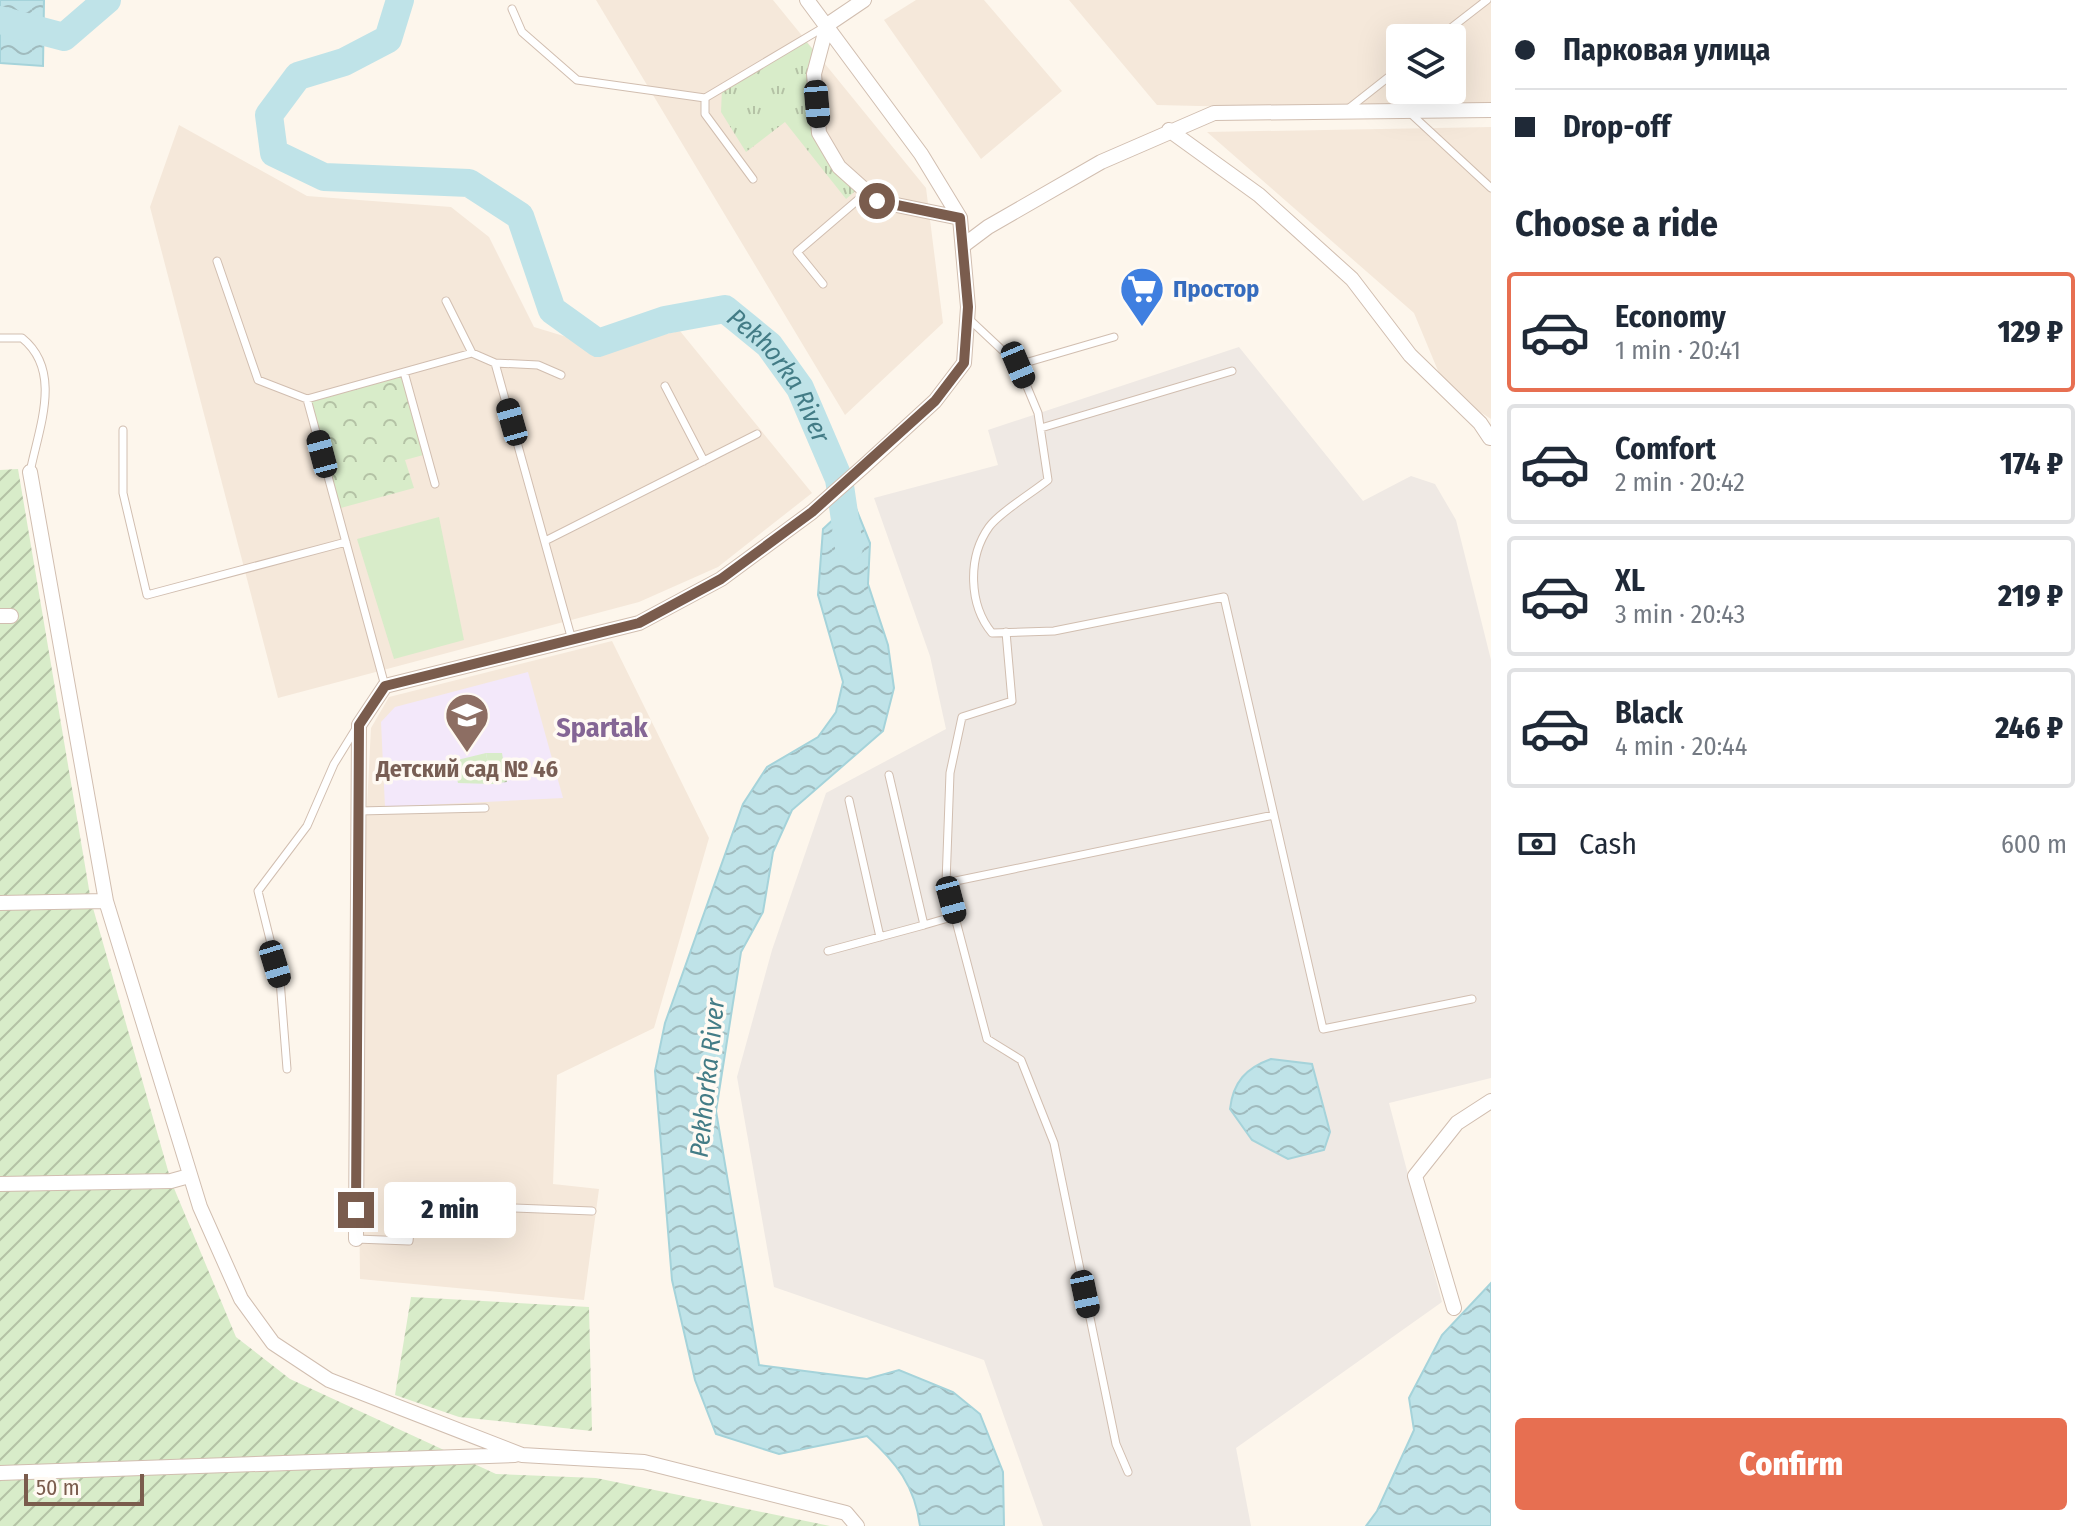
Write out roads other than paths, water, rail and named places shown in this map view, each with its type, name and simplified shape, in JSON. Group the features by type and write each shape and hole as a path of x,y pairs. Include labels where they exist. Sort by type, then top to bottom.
{"street":[{"path":"356,1239 359,725 385,686 639,623 721,579 812,512 863,467 935,401 964,363 967,317 960,218 921,154 807,0"},
{"path":"864,0 827,25 814,74 819,133 839,167 877,201 960,218"},
{"path":"964,245 988,227 1101,162 1214,113 1491,110"},
{"path":"1169,130 1259,195 1352,279 1410,355 1480,423 1491,439"},
{"path":"30,472 106,901 189,1176 241,1299 273,1343 329,1380 522,1455"},
{"path":"0,903 106,901"},
{"path":"1454,1308 1415,1176 1457,1123 1491,1101"},
{"path":"0,1184 171,1181 189,1176"},
{"path":"0,1473 522,1455 644,1462 846,1513 857,1526"}],"lane":[{"path":"1456,24 1487,0"},
{"path":"512,9 522,32 577,80 705,98 827,25"},
{"path":"1344,112 1386,79"},
{"path":"705,98 705,114 753,179"},
{"path":"1408,111 1491,188"},
{"path":"823,284 797,252 867,192"},
{"path":"217,261 258,380 307,399 472,353 495,363 538,365 561,375"},
{"path":"446,301 472,353"},
{"path":"967,317 1018,365 1041,428 1048,480 989,527 972,571 980,619 992,633 1054,631 1224,597 1323,1029 1472,999"},
{"path":"1018,365 1114,337"},
{"path":"0,338 22,338 37,350 45,371 45,401 30,472"},
{"path":"495,363 572,640"},
{"path":"1041,428 1232,371"},
{"path":"404,372 435,484"},
{"path":"665,386 704,461"},
{"path":"307,399 385,686"},
{"path":"123,430 123,493 147,595 346,542"},
{"path":"545,541 757,434"},
{"path":"1006,632 1012,701 962,717 950,773 946,883 987,1039 1021,1060 1054,1143 1116,1444 1128,1472"},
{"path":"287,1069 280,980 258,891 307,826 334,764 359,725"},
{"path":"889,775 924,925"},
{"path":"849,800 880,937"},
{"path":"358,811 485,808"},
{"path":"946,883 1274,815"},
{"path":"828,951 955,916"},
{"path":"356,1239 409,1241 413,1204 592,1211"}],"water":[{"path":"0,0 44,0 43,66 0,63"},
{"path":"853,501 870,543 868,584 888,645 894,688 883,731 792,810 773,852 763,912 741,952 716,1111 759,1365 867,1379 899,1370 953,1392 980,1414 1003,1472 1004,1526 920,1526 909,1487 887,1455 867,1436 779,1454 716,1434 695,1380 672,1280 655,1071 665,1023 743,804 767,767 818,737 836,712 843,682 818,595 823,529"},
{"path":"1271,1059 1312,1064 1330,1132 1324,1150 1288,1159 1252,1140 1230,1109 1234,1091 1242,1077"},
{"path":"1491,1283 1491,1526 1366,1526 1377,1511 1414,1430 1409,1398 1442,1335"}],"waterway":[{"name":"Pekhorka River","path":"0,20 64,37 107,0"},
{"name":"Pekhorka River","path":"400,0 388,39 344,62 298,76 269,115 274,153 324,177 469,183 520,216 552,310 598,343 665,320 725,309 769,345 800,388 839,479 849,547"}],"place":[{"name":"Простор","path":"1142,328"},
{"name":"Детский сад № 46","path":"467,754"}],"district":[{"name":"Spartak","path":"602,727"}]}
